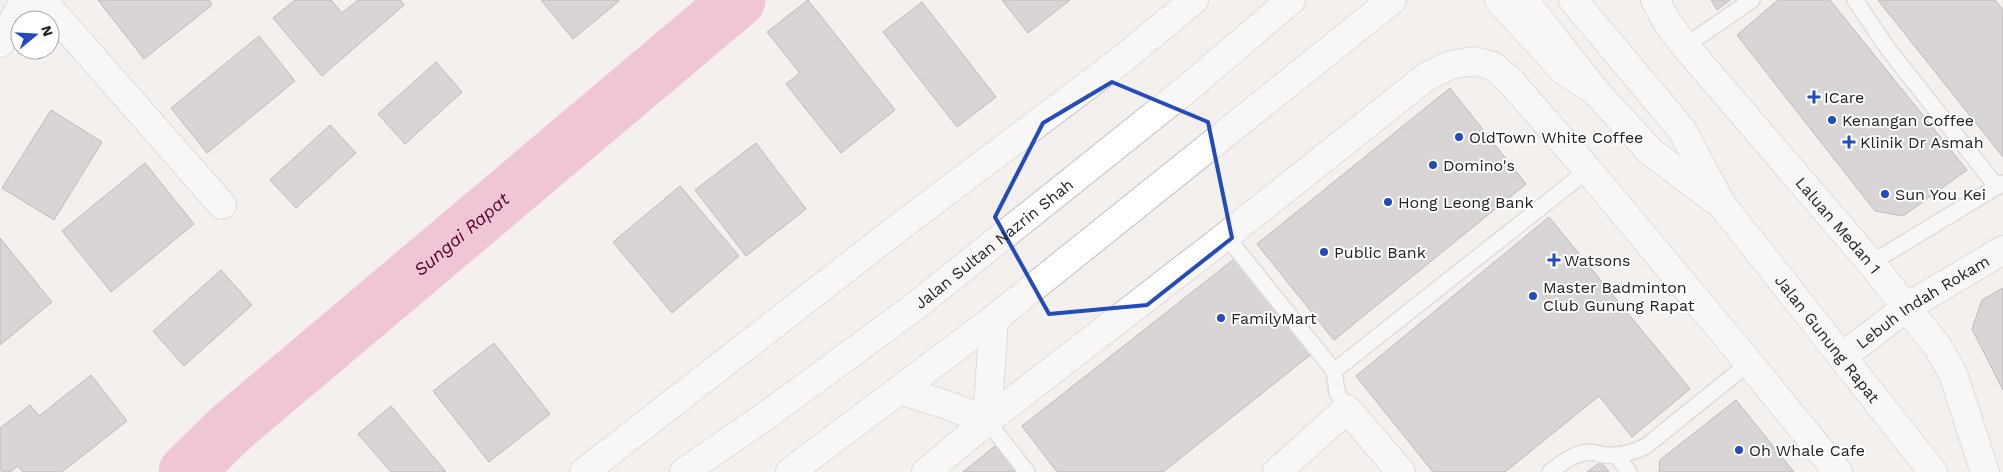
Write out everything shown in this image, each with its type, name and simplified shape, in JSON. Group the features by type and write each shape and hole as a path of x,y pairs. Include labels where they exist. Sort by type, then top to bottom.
{"main road":[{"path":"0,43 25,0"},
{"path":"42,0 222,204"},
{"path":"584,472 898,228 1120,61 1194,0"},
{"name":"Jalan Sultan Nazrin Shah","path":"684,472 767,415 913,308 1188,88 1291,0"},
{"path":"790,472 994,319 1392,0"},
{"path":"1499,0 1563,70 1595,91"},
{"path":"1524,0 1595,91"},
{"name":"Jalan Gunung Rapat","path":"1573,0 1682,130 1722,205 1933,472"},
{"name":"Laluan Medan 1","path":"1655,0 1667,22 1685,46 1872,263 1938,347 1953,374 1985,472"},
{"path":"926,472 987,421 1226,236 1426,77 1450,65 1474,61 1493,66 1511,82 1588,170 1838,472"},
{"name":"Jalan Gunung Rapat","path":"1595,91 1650,151 1722,205"},
{"name":"Lebuh Indah Rokam","path":"1842,357 1907,307 2003,250"},
{"path":"987,421 994,319"},
{"path":"900,390 950,406 987,421"},
{"path":"1277,472 1347,409 1401,472"}],"lane":[{"path":"1685,46 1752,0"},
{"path":"1855,0 1888,49 2000,185 1872,263"},
{"path":"1334,372 1588,170"},
{"path":"1226,236 1334,372 1338,392 1347,409"},
{"path":"1550,472 1565,460 1576,455 1590,452 1616,455 1632,453 1646,446 1749,363"},
{"path":"987,421 1027,472"},
{"path":"1616,455 1629,472"}],"highlighted area":[{"path":"1112,82 1208,122 1232,238 1147,305 1049,314 995,217 1043,123"}],"building":[{"path":"98,0 209,0 212,5 144,59"},
{"path":"295,0 331,0 342,13 358,0 400,0 404,5 322,76 273,18"},
{"path":"541,0 618,0 619,1 573,39"},
{"path":"808,0 895,110 841,153 786,84 800,73 767,32"},
{"path":"1002,0 1070,0 1028,33"},
{"path":"1711,0 1730,0 1717,10"},
{"path":"1778,0 1830,0 1967,170 1903,216 1875,211 1737,35"},
{"path":"1878,0 1995,0 2003,10 2003,157"},
{"path":"922,2 996,97 957,127 883,32"},
{"path":"259,36 295,81 207,153 171,108"},
{"path":"436,62 462,92 405,144 378,114"},
{"path":"1450,88 1526,184 1334,340 1257,244"},
{"path":"51,110 102,142 54,220 2,188"},
{"path":"330,125 356,153 296,208 270,180"},
{"path":"756,143 806,209 746,256 695,190"},
{"path":"145,163 194,224 111,292 62,231"},
{"path":"680,186 739,256 672,313 613,242"},
{"name":"Master Badminton Club Gunung Rapat","path":"1549,217 1690,389 1632,437 1599,396 1505,472 1433,472 1356,376"},
{"path":"0,238 52,302 0,345"},
{"path":"1238,256 1314,352 1163,472 1057,472 1022,426"},
{"path":"221,270 252,305 184,366 153,331"},
{"path":"2003,288 2003,390 1972,329 1982,300"},
{"path":"494,343 550,414 489,462 433,391"},
{"path":"91,375 127,421 62,472 23,472 18,466 10,472 2,472 0,469 0,428 30,405 39,416"},
{"path":"1736,400 1794,472 1659,472 1660,460"},
{"path":"391,406 446,472 391,472 358,434"},
{"path":"995,446 1017,472 963,472"},
{"path":"1601,462 1609,472 1587,472"}],"waterway":[{"name":"Sungai Rapat","path":"186,472 232,427 738,0"}],"place":[{"name":"ICare","path":"1814,97"},
{"name":"Kenangan Coffee","path":"1832,120"},
{"name":"OldTown White Coffee","path":"1459,137"},
{"name":"Klinik Dr Asmah","path":"1849,142"},
{"name":"Domino's","path":"1433,165"},
{"name":"Sun You Kei","path":"1885,194"},
{"name":"Hong Leong Bank","path":"1388,202"},
{"name":"Public Bank","path":"1324,252"},
{"name":"Watsons","path":"1554,260"},
{"name":"Master Badminton Club Gunung Rapat","path":"1533,296"},
{"name":"FamilyMart","path":"1221,318"},
{"name":"Oh Whale Cafe","path":"1739,450"}]}
